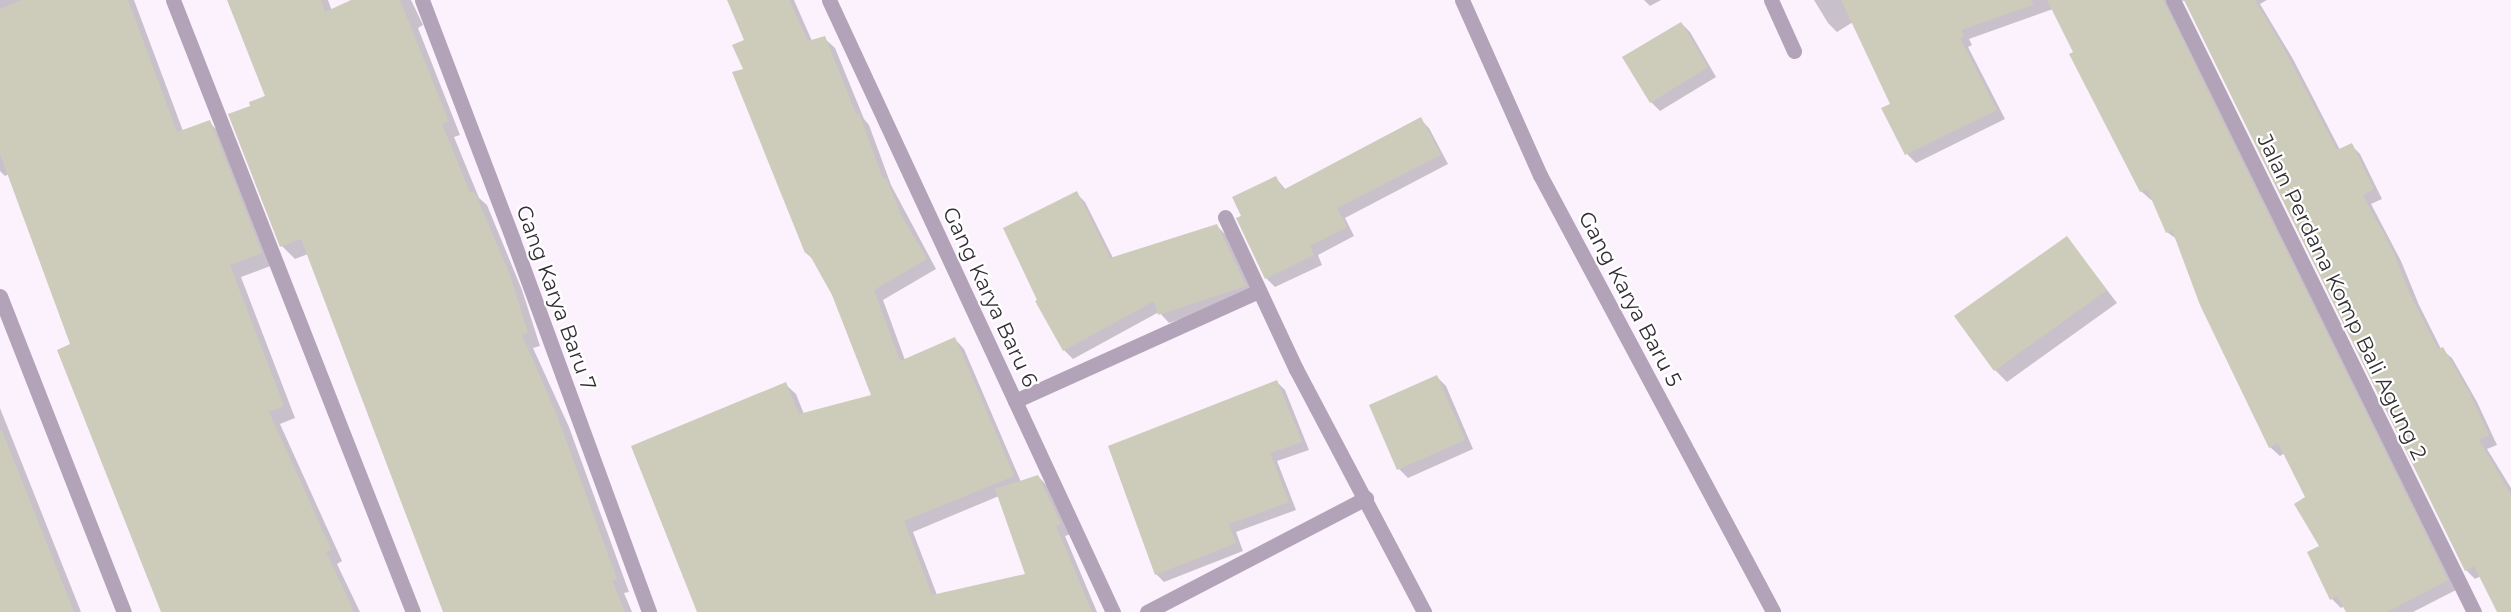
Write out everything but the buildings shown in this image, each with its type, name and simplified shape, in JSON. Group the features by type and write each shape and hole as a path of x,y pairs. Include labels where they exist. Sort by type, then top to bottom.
{"street":[{"path":"173,0 413,612"},
{"name":"Gang Karya Baru 7","path":"422,0 513,240 649,612"},
{"name":"Gang Karya Baru 6","path":"829,0 1113,612"},
{"name":"Gang Karya Baru 5","path":"1462,0 1540,175 1773,612"},
{"path":"1770,0 1794,51"},
{"name":"Jalan Perdana Komp Bali Agung 2","path":"2174,0 2474,612"},
{"path":"1225,217 1296,369 1366,498 1424,612"},
{"path":"1015,401 1259,291"},
{"path":"0,296 124,612"},
{"path":"1147,612 1366,498"}]}
